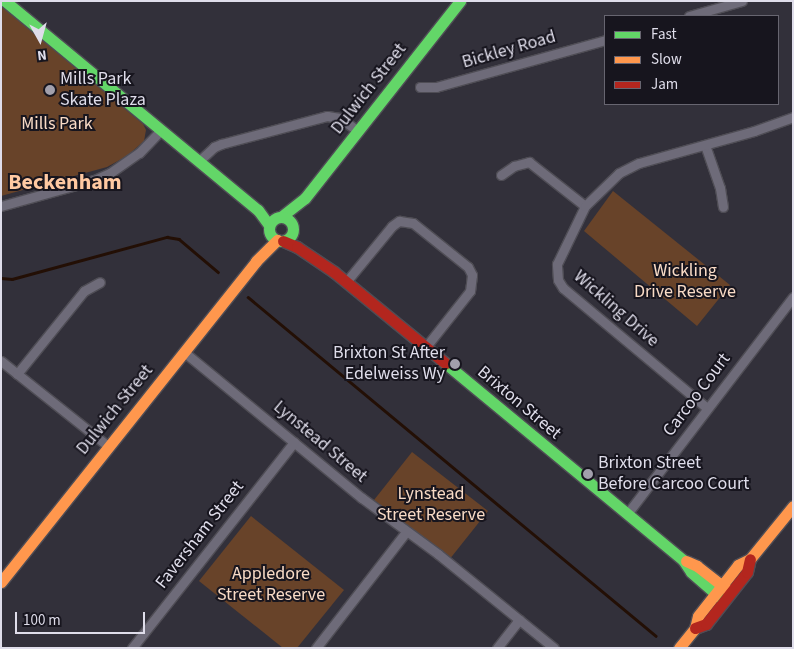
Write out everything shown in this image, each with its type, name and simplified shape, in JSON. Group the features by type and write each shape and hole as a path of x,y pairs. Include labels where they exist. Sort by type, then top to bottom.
{"main road":[{"name":"Dulwich Street","path":"1,582 256,260 274,235 280,216 305,198 460,1"},
{"name":"Brixton Street","path":"9,2 258,210 274,235 297,247 334,272 682,560 691,572 723,593"},
{"name":"Dulwich Street","path":"293,228 305,198"},
{"name":"Brixton Street","path":"258,210 289,220 293,228 334,272"},
{"path":"274,235 289,237 293,228"},
{"path":"679,648 695,628 706,624 738,565 750,559 793,506"}],"street":[{"path":"691,15 709,6 742,1"},
{"name":"Bickley Road","path":"420,87 436,87 604,40"},
{"path":"199,161 214,147 221,144 327,116 340,118 358,131"},
{"name":"Wickling Drive","path":"707,408 562,288 558,280 557,264 586,206 619,173 639,163 793,118"},
{"path":"1,206 94,180 139,153 161,130"},
{"path":"705,145 720,188 723,207"},
{"path":"502,175 514,166 528,162 586,206"},
{"path":"346,282 392,226 399,222 413,223 468,268 472,275 470,292 425,348"},
{"path":"17,374 84,291 100,282"},
{"name":"Carcoo Court","path":"627,514 793,297"},
{"name":"Lynstead Street","path":"184,352 406,532 438,554 554,648"},
{"path":"1,361 108,446"},
{"name":"Faversham Street","path":"132,648 294,442"},
{"path":"316,648 406,532"},
{"path":"497,648 519,620"}],"green space":[{"name":"Mills Park","path":"1,6 143,124 146,130 144,141 127,156 107,167 1,196"},
{"name":"Wickling Drive Reserve","path":"613,191 730,285 697,326 584,231"},
{"name":"Lynstead Street Reserve","path":"412,452 488,511 449,560 374,500"},
{"name":"Appledore Street Reserve","path":"251,516 344,590 297,648 283,648 199,581"}],"waterway":[{"path":"1,278 12,279 167,237 179,239 218,272"},
{"path":"248,297 656,636"}],"traffic: fast":[{"path":"5,1 258,210 269,225"},
{"path":"282,216 305,198 460,1"},
{"path":"281,217 290,220 293,229 290,238 281,241 272,238 269,229 272,220 281,217"},
{"path":"445,363 683,560 691,572 723,600"}],"traffic: slow":[{"path":"1,582 256,261 277,240"},
{"path":"679,648 695,628 698,616 738,565 750,559 793,506"},
{"path":"686,561 697,566 729,591"}],"traffic: jam":[{"path":"283,241 297,247 334,272 445,363"},
{"path":"695,628 706,624 747,572 750,559"}],"place":[{"name":"Mills Park Skate Plaza","path":"50,90"},
{"name":"Brixton St After Edelweiss Wy","path":"455,364"},
{"name":"Brixton Street Before Carcoo Court","path":"588,474"}],"district":[{"name":"Beckenham","path":"65,183"}]}
